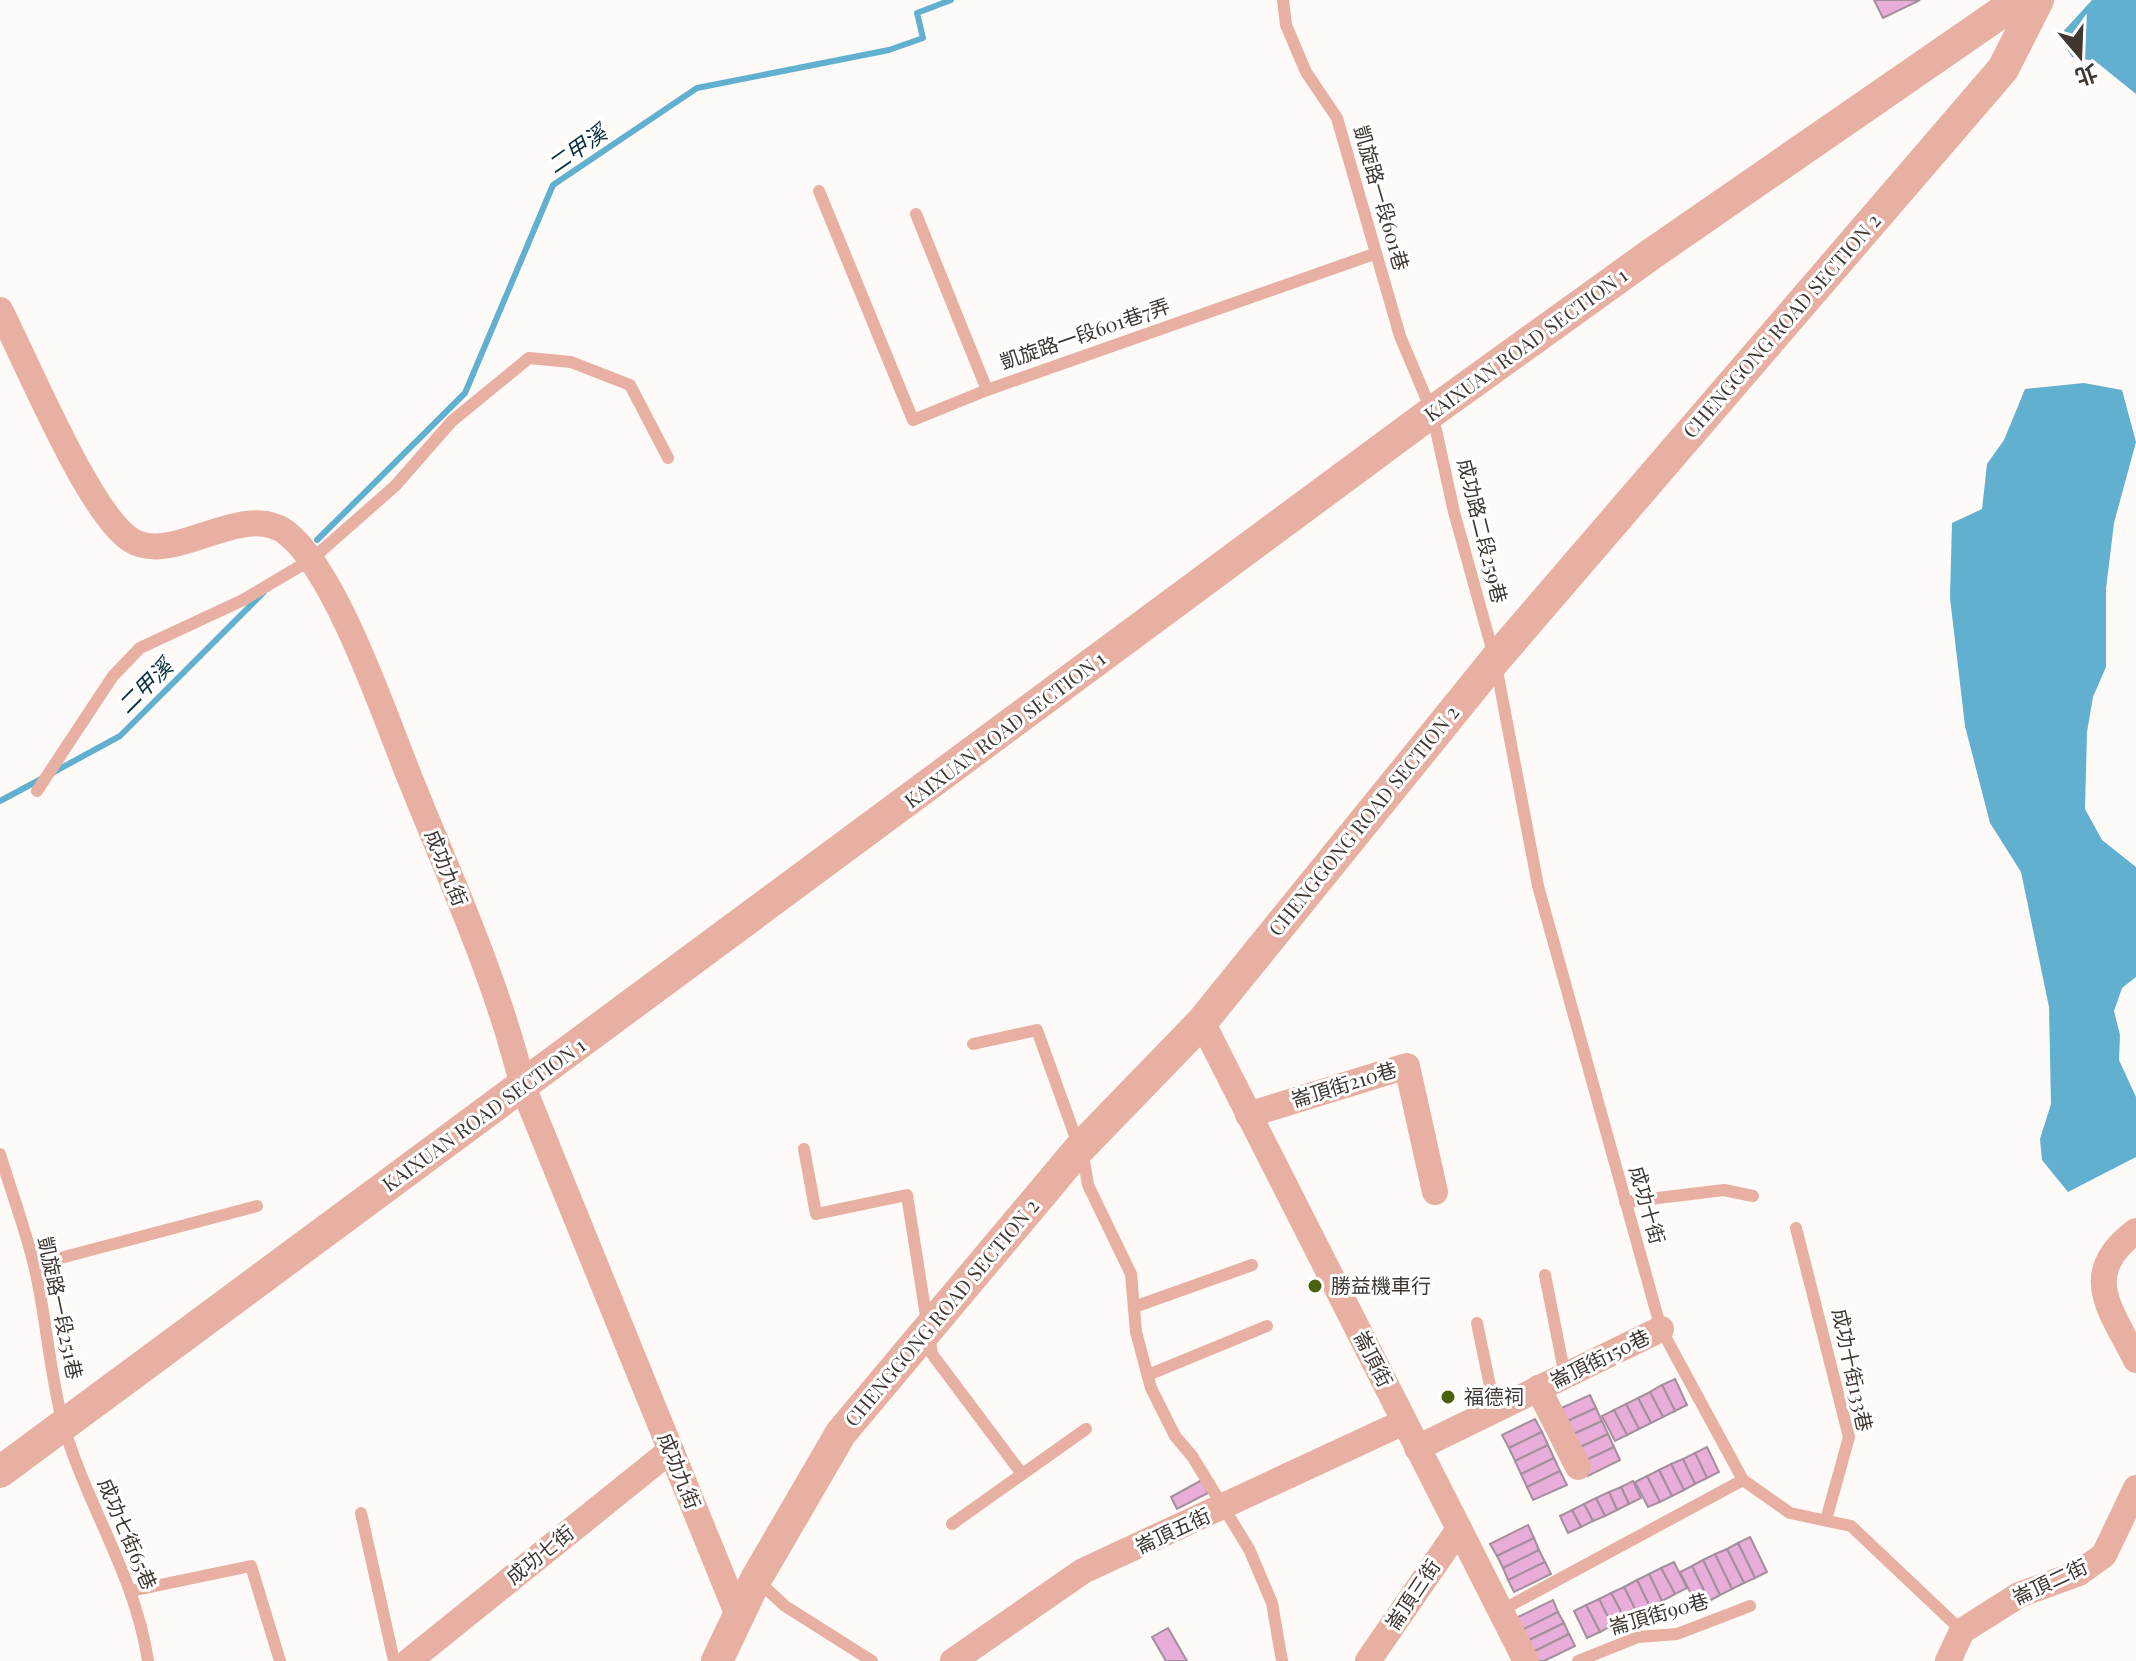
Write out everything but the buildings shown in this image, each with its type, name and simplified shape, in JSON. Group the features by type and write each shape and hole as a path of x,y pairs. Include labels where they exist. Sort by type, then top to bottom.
{"street":[{"name":"KAIXUAN ROAD SECTION 1","path":"0,1472 1432,412 1650,255 2019,0"},
{"name":"CHENGGONG ROAD SECTION 2","path":"717,1661 737,1613 841,1433 1080,1148 1202,1022 1495,660 2003,69 2038,0"},
{"name":"成功九街","path":"0,310 83,478 115,526 131,541 150,547 257,523 286,532 312,559 359,651 507,1018 523,1087 737,1613"},
{"name":"崙頂街","path":"1202,1022 1526,1661"},
{"name":"崙頂街210巷","path":"1248,1115 1407,1066 1435,1192"},
{"path":"2136,1231 2109,1257 2101,1289 2136,1360"},
{"name":"崙頂街150巷","path":"1417,1448 1661,1329"},
{"name":"崙頂街150巷","path":"1538,1388 1578,1467"},
{"name":"崙頂五街","path":"953,1661 1083,1571 1404,1422"},
{"name":"成功七街","path":"409,1661 671,1450"},
{"name":"崙頂二街","path":"1962,1631 2019,1595 2079,1573 2104,1555 2136,1488"},
{"name":"崙頂三街","path":"1368,1661 1459,1529"},
{"path":"1948,1661 1962,1631"}],"lane":[{"name":"凱旋路一段601巷","path":"1283,0 1286,25 1306,72 1337,118 1400,336 1432,412"},
{"path":"819,191 913,420 987,390"},
{"name":"凱旋路一段601巷7弄","path":"916,214 987,390 1374,254"},
{"path":"37,791 113,676 140,648 243,600 312,559 395,486 452,421 529,358 571,362 630,385 668,458"},
{"name":"成功路二段259巷","path":"1432,412 1454,512 1495,660"},
{"name":"成功十街","path":"1495,660 1538,886 1661,1329 1743,1480 1790,1513 1851,1526 1962,1631"},
{"path":"973,1044 1037,1030 1080,1148 1088,1185 1131,1274 1136,1332 1148,1375 1175,1436 1192,1456 1221,1509 1249,1549 1272,1603 1282,1661"},
{"path":"804,1149 816,1214 907,1195 932,1354 1022,1474"},
{"name":"凱旋路一段251巷","path":"0,1154 34,1265 63,1424"},
{"path":"1625,1202 1724,1190 1753,1196"},
{"path":"34,1265 257,1206"},
{"name":"成功十街133巷","path":"1796,1228 1849,1437 1826,1520"},
{"path":"1134,1307 1252,1265"},
{"path":"1545,1275 1565,1376"},
{"path":"1477,1323 1495,1410"},
{"path":"1148,1375 1267,1326"},
{"name":"成功七街65巷","path":"63,1424 81,1476 120,1558 143,1627 148,1661"},
{"path":"952,1524 1086,1429"},
{"path":"1500,1611 1743,1480"},
{"path":"361,1513 394,1661"},
{"path":"131,1591 251,1566 280,1661"},
{"path":"756,1579 785,1606 872,1661"},
{"name":"崙頂街90巷","path":"1578,1661 1638,1637 1677,1634 1750,1606"}],"water":[{"path":"2092,0 2136,0 2136,94 2095,61 2072,57 2059,36"},
{"path":"2084,383 2122,390 2136,442 2114,523 2106,589 2106,667 2093,697 2087,732 2085,809 2102,840 2136,867 2136,977 2122,988 2114,1011 2120,1035 2119,1060 2136,1097 2136,1157 2068,1192 2042,1160 2040,1139 2051,1104 2049,1007 2021,872 1990,823 1965,726 1950,598 1952,523 1982,509 1987,464 2004,440 2025,389"}],"waterway":[{"name":"二甲溪","path":"317,540 465,393 553,185 697,88 889,50 923,38 917,13 951,0"},
{"name":"二甲溪","path":"52,773 120,736 264,592"},
{"name":"二甲溪","path":"0,801 43,778"}],"place":[{"name":"勝益機車行","path":"1315,1286"},
{"name":"福德祠","path":"1448,1397"}]}
